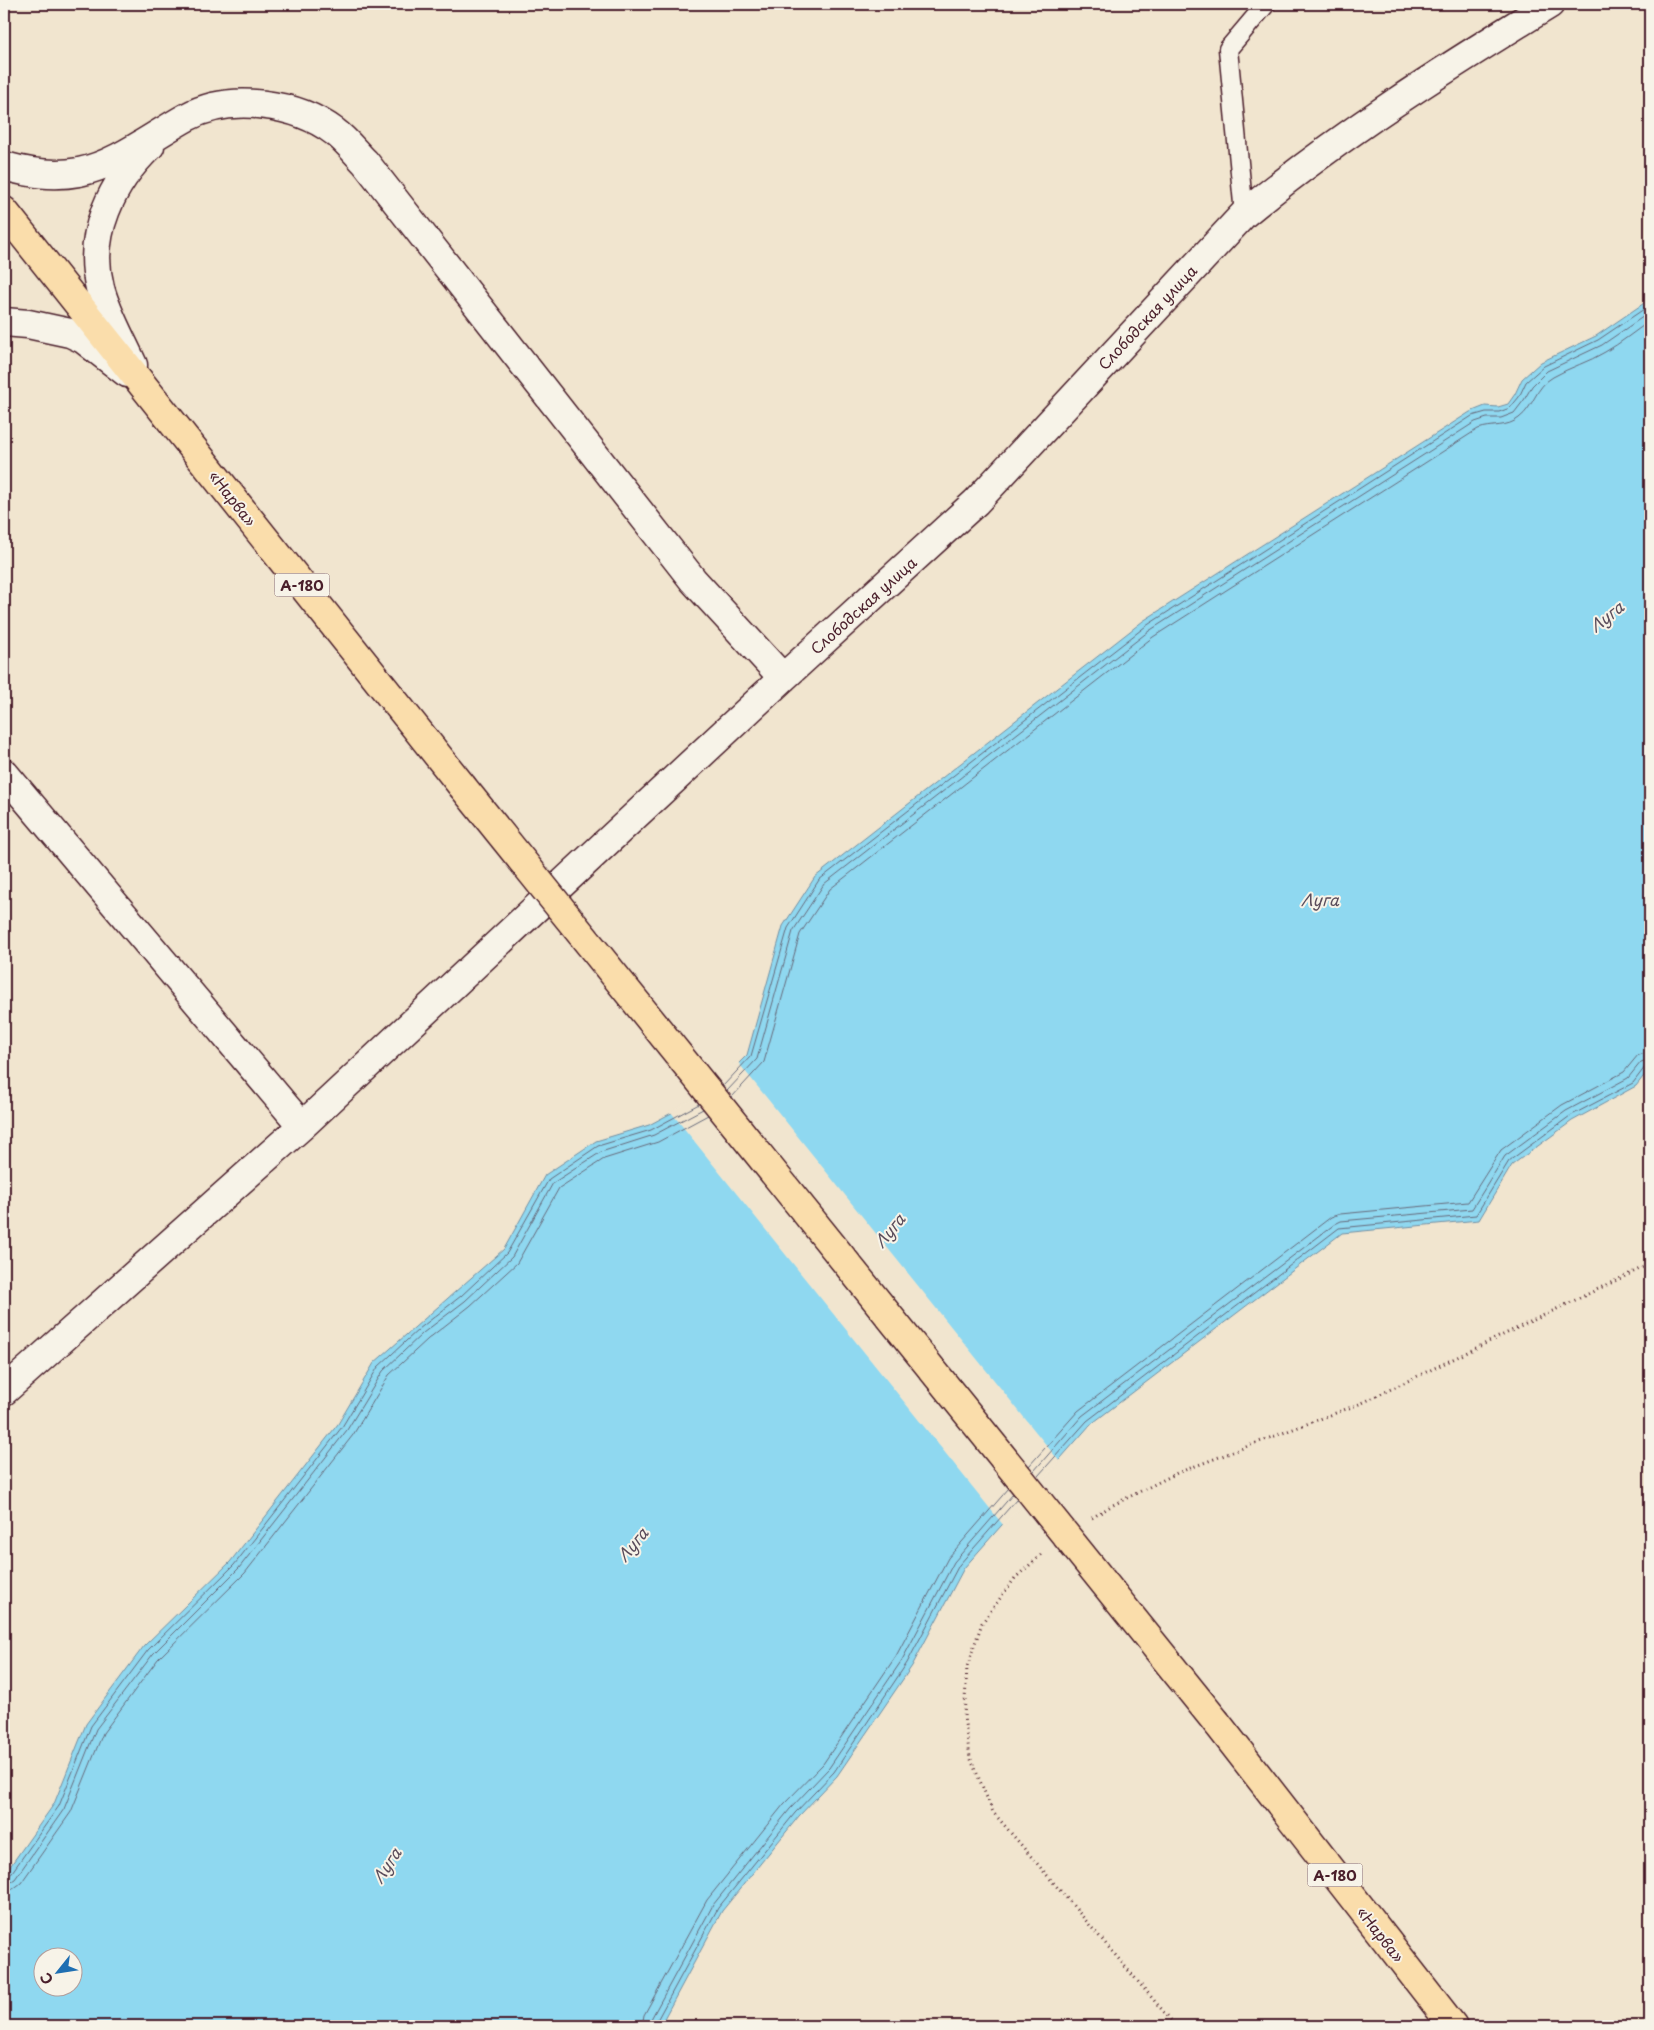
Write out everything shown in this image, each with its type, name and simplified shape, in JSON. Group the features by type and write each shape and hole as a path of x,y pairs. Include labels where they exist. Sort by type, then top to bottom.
{"highway":[{"name":"«Нарва»","path":"4,211 462,786 1218,1723 1453,2026"}],"street":[{"name":"Слободская улица","path":"4,1391 302,1126 976,502 1244,214 1275,188 1353,131 1452,64 1550,4"},
{"path":"4,166 43,174 79,172 115,158 189,115 224,104 260,104 301,112 335,132 365,162 692,580 784,678"},
{"path":"142,384 108,312 99,287 97,243 102,219 118,183 143,153 171,127"},
{"path":"4,322 28,324 70,333 83,340 142,384"},
{"path":"4,774 302,1126"}],"lane":[{"path":"1244,214 1228,49 1266,4"}],"path":[{"path":"1086,1522 1111,1506 1177,1473 1362,1403 1650,1264"},
{"path":"1047,1550 1015,1578 982,1623 967,1667 964,1717 970,1758 993,1812 1176,2026"}],"water":[{"name":"Луга","path":"1650,299 1650,1068 1636,1086 1572,1121 1512,1165 1479,1220 1342,1233 1090,1425 964,1568 912,1666 837,1776 799,1816 722,1911 660,2026 4,2026 4,1875 54,1804 86,1724 144,1646 230,1562 338,1424 374,1363 504,1249 545,1175 596,1141 649,1125 709,1093 747,1055 783,926 815,877 1143,621 1470,412 1485,406 1498,407 1508,404 1522,379 1541,362 1596,336"}],"pier":[{"path":"737,1061 1060,1462 1004,1526 670,1111 708,1091"}]}
